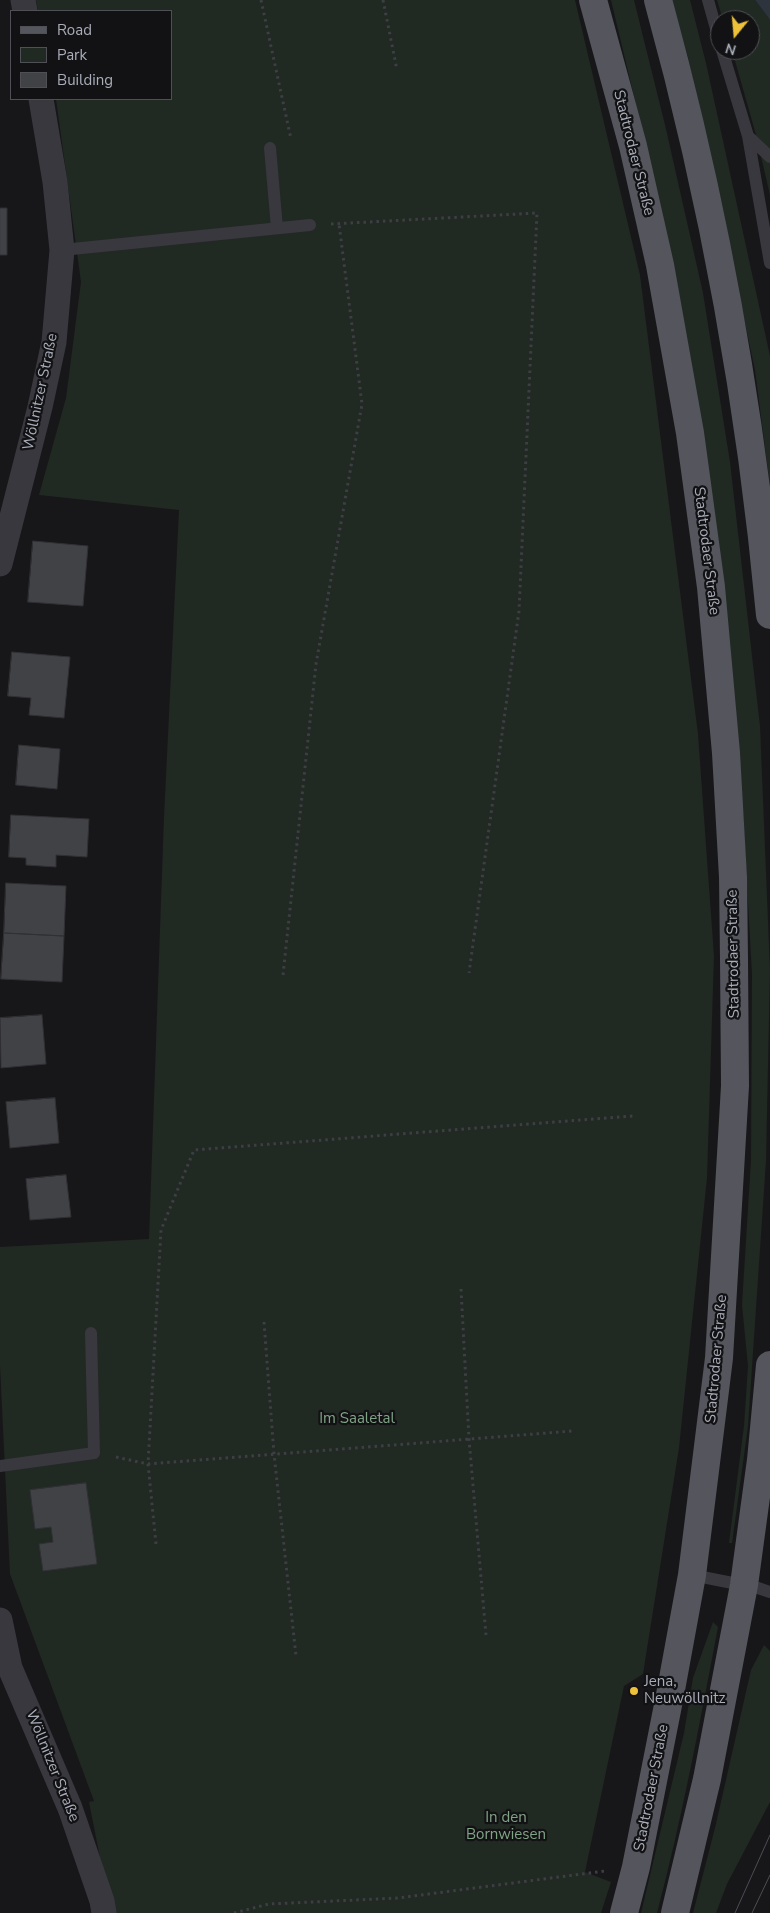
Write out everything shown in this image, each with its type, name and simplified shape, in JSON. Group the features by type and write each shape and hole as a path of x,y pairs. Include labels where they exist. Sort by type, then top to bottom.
{"main road":[{"name":"Stadtrodaer Straße","path":"593,0 635,155 660,265 689,424 711,587 726,753 733,877 735,1086 719,1358 692,1576 636,1867 624,1913"},
{"path":"658,0 707,202 738,362 770,614"},
{"path":"675,1913 709,1769 757,1589 761,1460 770,1365"}],"street":[{"name":"Wöllnitzer Straße","path":"0,564 40,406 54,342 62,250 55,182 41,100"},
{"name":"Wöllnitzer Straße","path":"0,1620 10,1668 70,1808 102,1901 104,1913"}],"lane":[{"path":"725,60 748,136 770,263"},
{"path":"748,136 770,144"},
{"path":"748,136 770,157"},
{"path":"270,148 277,228"},
{"path":"62,250 310,225"},
{"path":"0,1466 94,1453 92,1334"},
{"path":"692,1576 757,1589"}],"path":[{"path":"260,0 292,144 270,148"},
{"path":"383,0 397,70"},
{"path":"310,225 537,213 519,611 469,973"},
{"path":"283,975 316,664 362,404 340,224"},
{"path":"156,1544 148,1464 161,1230 194,1150 633,1116"},
{"path":"461,1289 469,1439 486,1635"},
{"path":"264,1322 274,1454 296,1656"},
{"path":"94,1453 148,1464 573,1431"},
{"path":"234,1913 269,1904 398,1898 636,1867"}],"green space":[{"name":"Im Saaletal","path":"36,0 575,0 640,275 698,734 714,956 707,1178 679,1448 643,1674 624,1686 585,1872 611,1882 601,1913 111,1913 89,1802 94,1801 10,1574 0,1365 0,1247 149,1239 164,817 179,510 39,495 66,398 81,282 56,100 172,100 172,10 38,10"},
{"path":"611,0 634,0 666,129 703,293 730,462 760,726 770,970 766,1161 748,1426 732,1543 729,1543 744,1426 748,1366 742,1305 751,1160 752,974 743,813 663,218"},
{"path":"671,0 690,0 706,63 770,356 770,486 755,370 688,57"},
{"path":"717,0 755,0 770,20 770,195 756,135 735,60 760,60 760,10 720,10"},
{"path":"713,1622 718,1627 675,1842 657,1913 641,1913 684,1733 693,1678"},
{"path":"764,1645 770,1651 770,1802 727,1884 716,1913 693,1913 715,1828 751,1670"}],"shaded area":[{"path":"755,0 770,0 770,20"}],"building":[{"path":"0,208 7,208 7,255 0,255"},
{"path":"33,541 88,546 83,606 28,602"},
{"path":"12,652 70,657 64,718 29,715 31,698 8,696"},
{"path":"19,745 60,749 57,789 16,785"},
{"path":"11,815 89,819 87,857 56,855 56,867 26,865 26,858 9,857"},
{"path":"6,883 66,886 64,936 4,933"},
{"path":"4,933 64,936 62,982 1,979"},
{"path":"42,1015 46,1064 1,1068 0,1018"},
{"path":"55,1098 59,1143 10,1148 6,1102"},
{"path":"66,1175 71,1217 30,1220 26,1179"},
{"path":"86,1483 97,1564 43,1571 39,1544 53,1542 51,1527 35,1529 30,1490"}],"tram line":[{"path":"735,1913 770,1835"},
{"path":"752,1913 770,1875"}],"place":[{"name":"Jena, Neuwöllnitz","path":"634,1691"}],"park label":[{"name":"In den Bornwiesen","path":"506,1826"}]}
